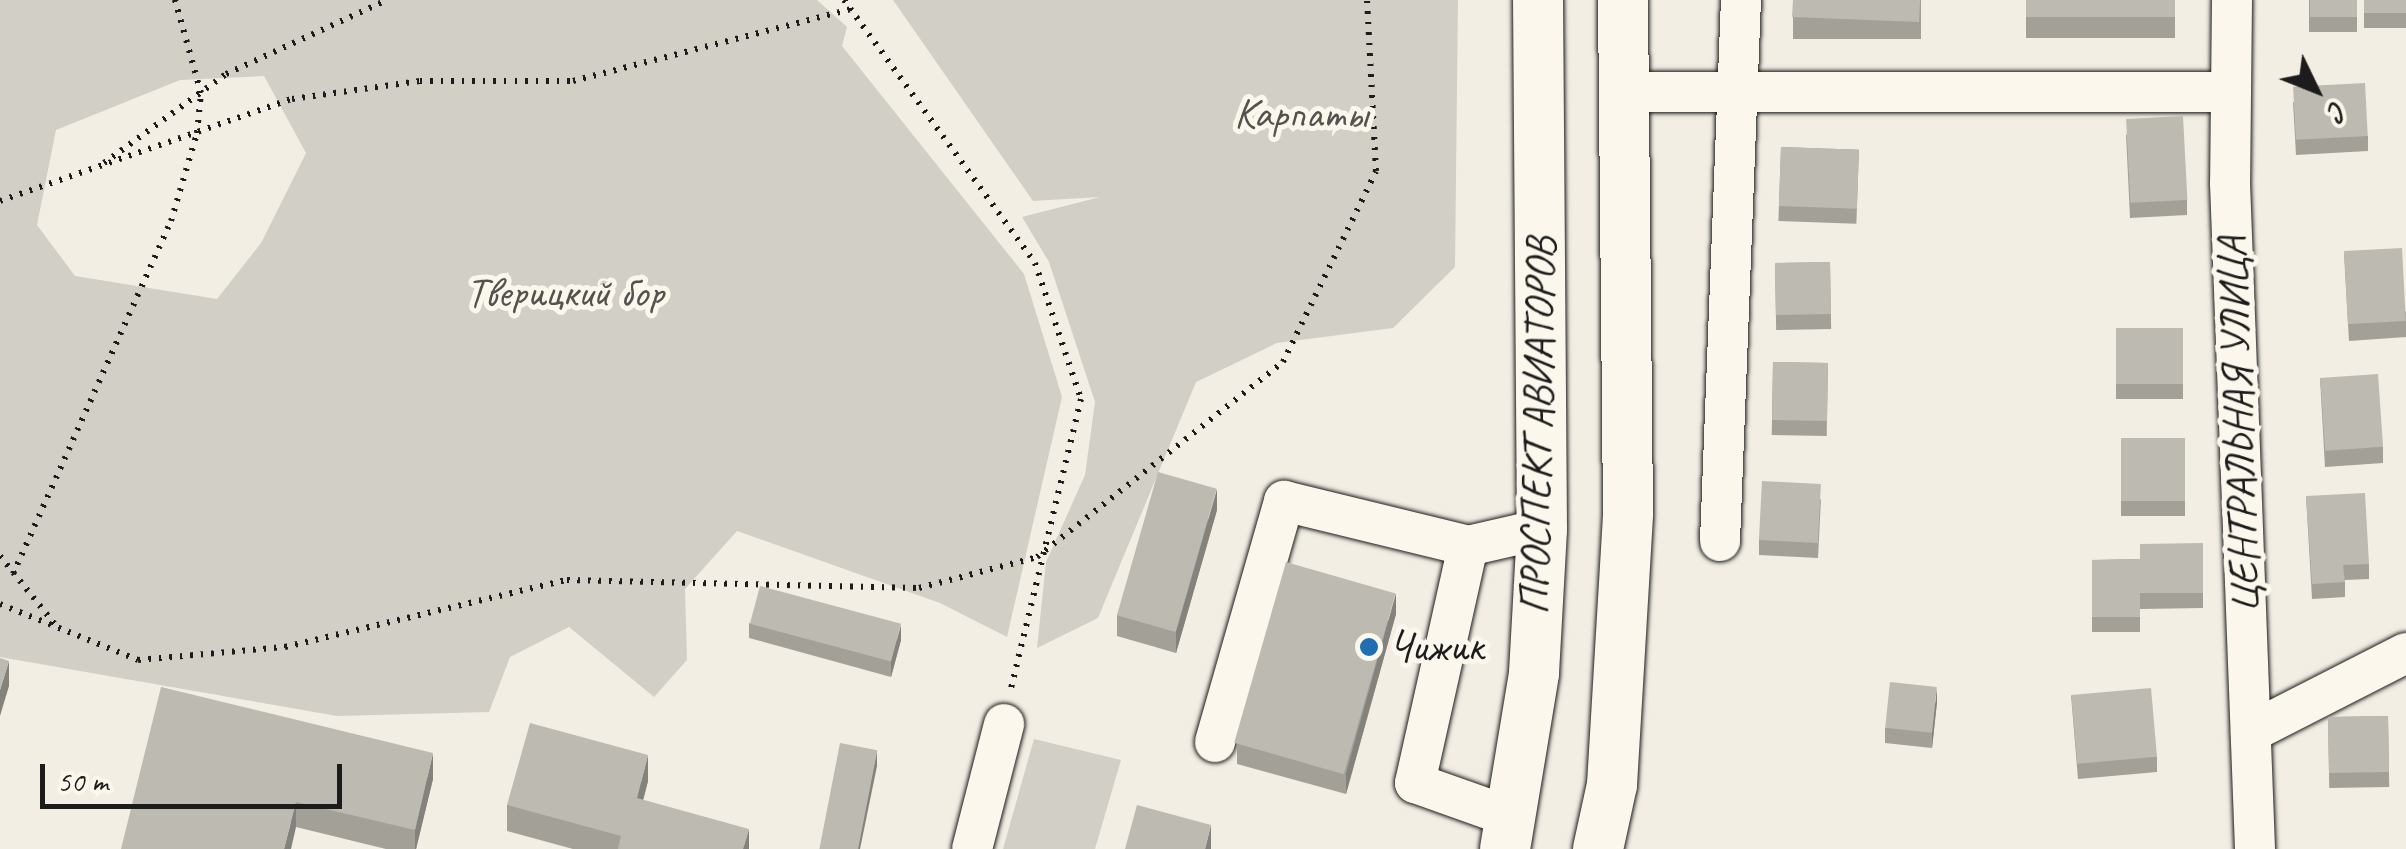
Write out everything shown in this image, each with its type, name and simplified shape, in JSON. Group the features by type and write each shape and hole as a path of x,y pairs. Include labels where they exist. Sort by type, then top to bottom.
{"main road":[{"name":"ПРОСПЕКТ АВИАТОРОВ","path":"1508,833 1534,673 1542,529 1538,0"},
{"name":"ПРОСПЕКТ АВИАТОРОВ","path":"1598,849 1612,785 1628,514 1623,0"}],"street":[{"path":"1720,541 1741,0"},
{"name":"ЦЕНТРАЛЬНАЯ УЛИЦА","path":"2232,0 2231,92 2255,849"},
{"path":"1624,92 2231,92"},
{"path":"1215,742 1284,500 1468,546 1542,529"},
{"path":"1468,546 1415,783 1508,833"},
{"path":"2251,732 2406,653"},
{"path":"972,849 1004,724"}],"path":[{"path":"13,574 171,221 198,132 201,93 175,0"},
{"path":"95,169 201,93 387,0"},
{"path":"844,0 1035,263 1081,398 1070,469 1036,557 1004,724"},
{"path":"0,604 138,660 285,647 567,580 918,588 1036,557 1283,362 1376,171 1368,0"},
{"path":"0,202 292,99 402,84 573,81 852,9"},
{"path":"0,556 56,627"}],"green space":[{"name":"Тверицкий бор","path":"0,0 817,0 847,27 842,46 1024,274 1062,397 1007,637 940,603 737,531 685,589 687,660 654,697 569,627 510,657 489,712 337,716 0,657","holes":["264,76 306,153 261,243 217,299 75,276 37,225 56,130 180,80"]},
{"name":"Карпаты","path":"893,0 1458,0 1455,267 1393,328 1277,343 1196,382 1098,618 1037,648 1046,562 1085,475 1095,402 1049,262 1022,217 1100,197 1033,201"},
{"path":"1034,739 1121,760 1095,849 1003,849"}],"building":[{"path":"1793,0 1920,0 1919,22 1792,17"},
{"path":"2026,0 2175,0 2175,17 2026,17"},
{"path":"2310,0 2357,0 2357,17 2310,17"},
{"path":"2364,0 2406,0 2406,13 2364,13"},
{"path":"2365,83 2368,136 2296,140 2293,87"},
{"path":"2183,116 2187,200 2130,203 2126,119"},
{"path":"1781,147 1859,150 1857,209 1779,206"},
{"path":"2402,248 2406,321 2348,324 2344,251"},
{"path":"1830,262 1831,314 1776,315 1775,263"},
{"path":"2116,328 2183,328 2183,384 2116,384"},
{"path":"1773,362 1828,363 1827,421 1772,420"},
{"path":"2378,374 2383,447 2325,451 2320,378"},
{"path":"2121,438 2185,438 2185,501 2121,501"},
{"path":"1158,472 1217,489 1176,632 1117,615"},
{"path":"1762,481 1821,484 1818,543 1759,540"},
{"path":"2365,493 2369,564 2343,565 2345,582 2312,584 2306,496"},
{"path":"2203,543 2203,593 2140,593 2140,617 2092,617 2092,560 2140,559 2140,544"},
{"path":"1286,562 1396,593 1344,774 1234,743"},
{"path":"760,586 901,624 891,661 750,624"},
{"path":"0,658 9,661 0,690"},
{"path":"1890,682 1937,687 1932,733 1885,728"},
{"path":"161,687 433,753 415,830 296,802 284,849 121,849"},
{"path":"2151,688 2157,757 2077,764 2071,695"},
{"path":"2388,716 2389,772 2329,773 2328,717"},
{"path":"530,723 648,755 637,798 749,829 743,849 618,849 621,836 507,805"},
{"path":"840,743 877,750 858,849 819,849"},
{"path":"1137,805 1211,825 1205,849 1125,849"}],"place":[{"name":"Чижик","path":"1369,647"}]}
